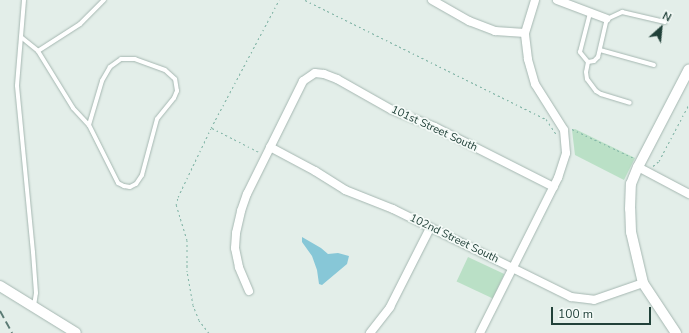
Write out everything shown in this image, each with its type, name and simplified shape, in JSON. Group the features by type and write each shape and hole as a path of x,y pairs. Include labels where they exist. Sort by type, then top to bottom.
{"street":[{"path":"432,0 469,21 495,31 525,33"},
{"path":"480,333 554,187 564,165 566,154 564,132 535,84 525,46 525,33 535,0"},
{"path":"557,0 607,19"},
{"path":"676,333 642,283 631,232 631,184 689,69"},
{"name":"101st Street South","path":"270,147 303,81 315,73 324,74 337,79 392,110 435,127 554,187"},
{"path":"249,291 239,267 235,248 236,232 247,194 270,147"},
{"name":"102nd Street South","path":"270,147 315,171 345,190 393,209 571,297 594,300 642,283"},
{"path":"640,165 689,194"},
{"path":"370,333 390,307 430,228"},
{"path":"0,286 34,306 71,332"}],"lane":[{"path":"24,0 17,86 33,252 36,293 34,306"},
{"path":"38,52 80,24 104,0"},
{"path":"588,62 594,61 598,57 607,19 622,12 665,22"},
{"path":"590,13 580,52 588,62 586,72 587,79 596,91 601,94 630,103"},
{"path":"21,37 38,52 73,108 89,125 118,183 130,187 136,184 142,175 157,119 174,98 177,91 175,79 165,70 135,60 121,59 110,67 102,81 89,125"},
{"path":"600,50 654,64"}],"path":[{"path":"209,333 199,320 193,305 187,272 187,240 176,205 180,188 279,0"},
{"path":"305,0 546,119 556,134 575,128 599,142 631,156"},
{"path":"640,165 651,166 659,161 689,104"},
{"path":"211,128 260,152"}],"green space":[{"path":"575,129 635,158 624,180 575,155 572,130"},
{"path":"468,257 504,274 493,298 457,281"}],"water":[{"path":"302,237 328,254 338,253 349,256 347,264 322,285 319,284 317,270 312,256 302,242"}],"railway":[{"path":"0,311 12,333"}]}
